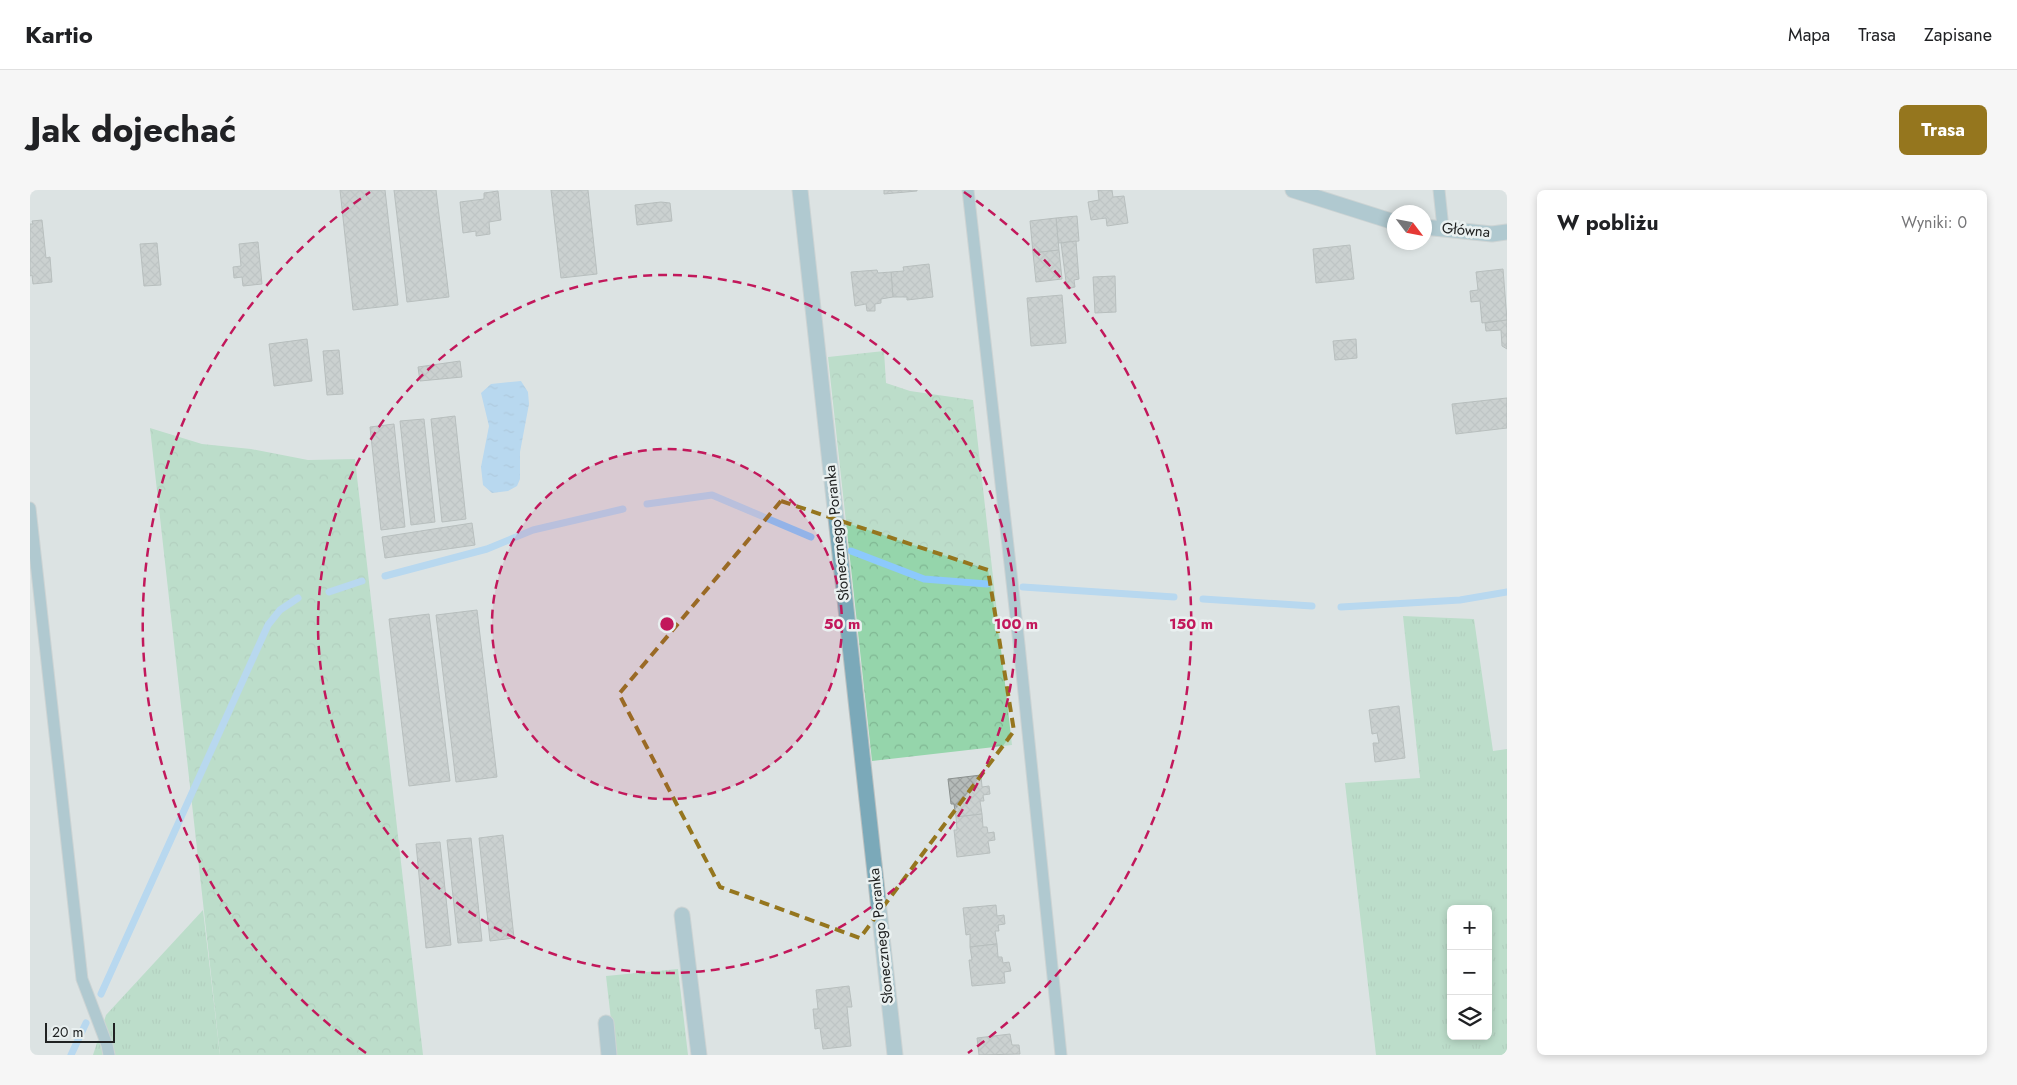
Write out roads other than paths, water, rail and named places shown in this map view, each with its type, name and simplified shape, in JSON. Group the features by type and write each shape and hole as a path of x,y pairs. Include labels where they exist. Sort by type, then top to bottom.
{"street":[{"name":"Słonecznego Poranka","path":"800,190 894,1055"},
{"path":"1293,190 1387,220"},
{"name":"Główna","path":"1432,227 1492,234 1507,232"},
{"path":"682,915 698,1055"},
{"path":"606,1022 609,1055"}],"lane":[{"path":"968,190 1020,644 1061,1055"},
{"path":"1438,190 1443,228"},
{"path":"30,508 82,979 107,1044 108,1055"}],"water":[{"path":"521,381 528,392 529,404 520,452 520,479 517,486 508,491 492,493 483,485 481,467 489,426 481,393 491,384"}],"waterway":[{"path":"647,504 712,495 811,537"},
{"path":"385,576 487,549 533,530 623,509"},
{"path":"851,551 924,579 987,584"},
{"path":"329,592 362,581"},
{"path":"1023,587 1174,597"},
{"path":"1341,607 1460,600 1507,592"},
{"path":"101,994 268,625 280,610 298,598"},
{"path":"1203,599 1312,606"},
{"path":"71,1055 86,1023"}]}
